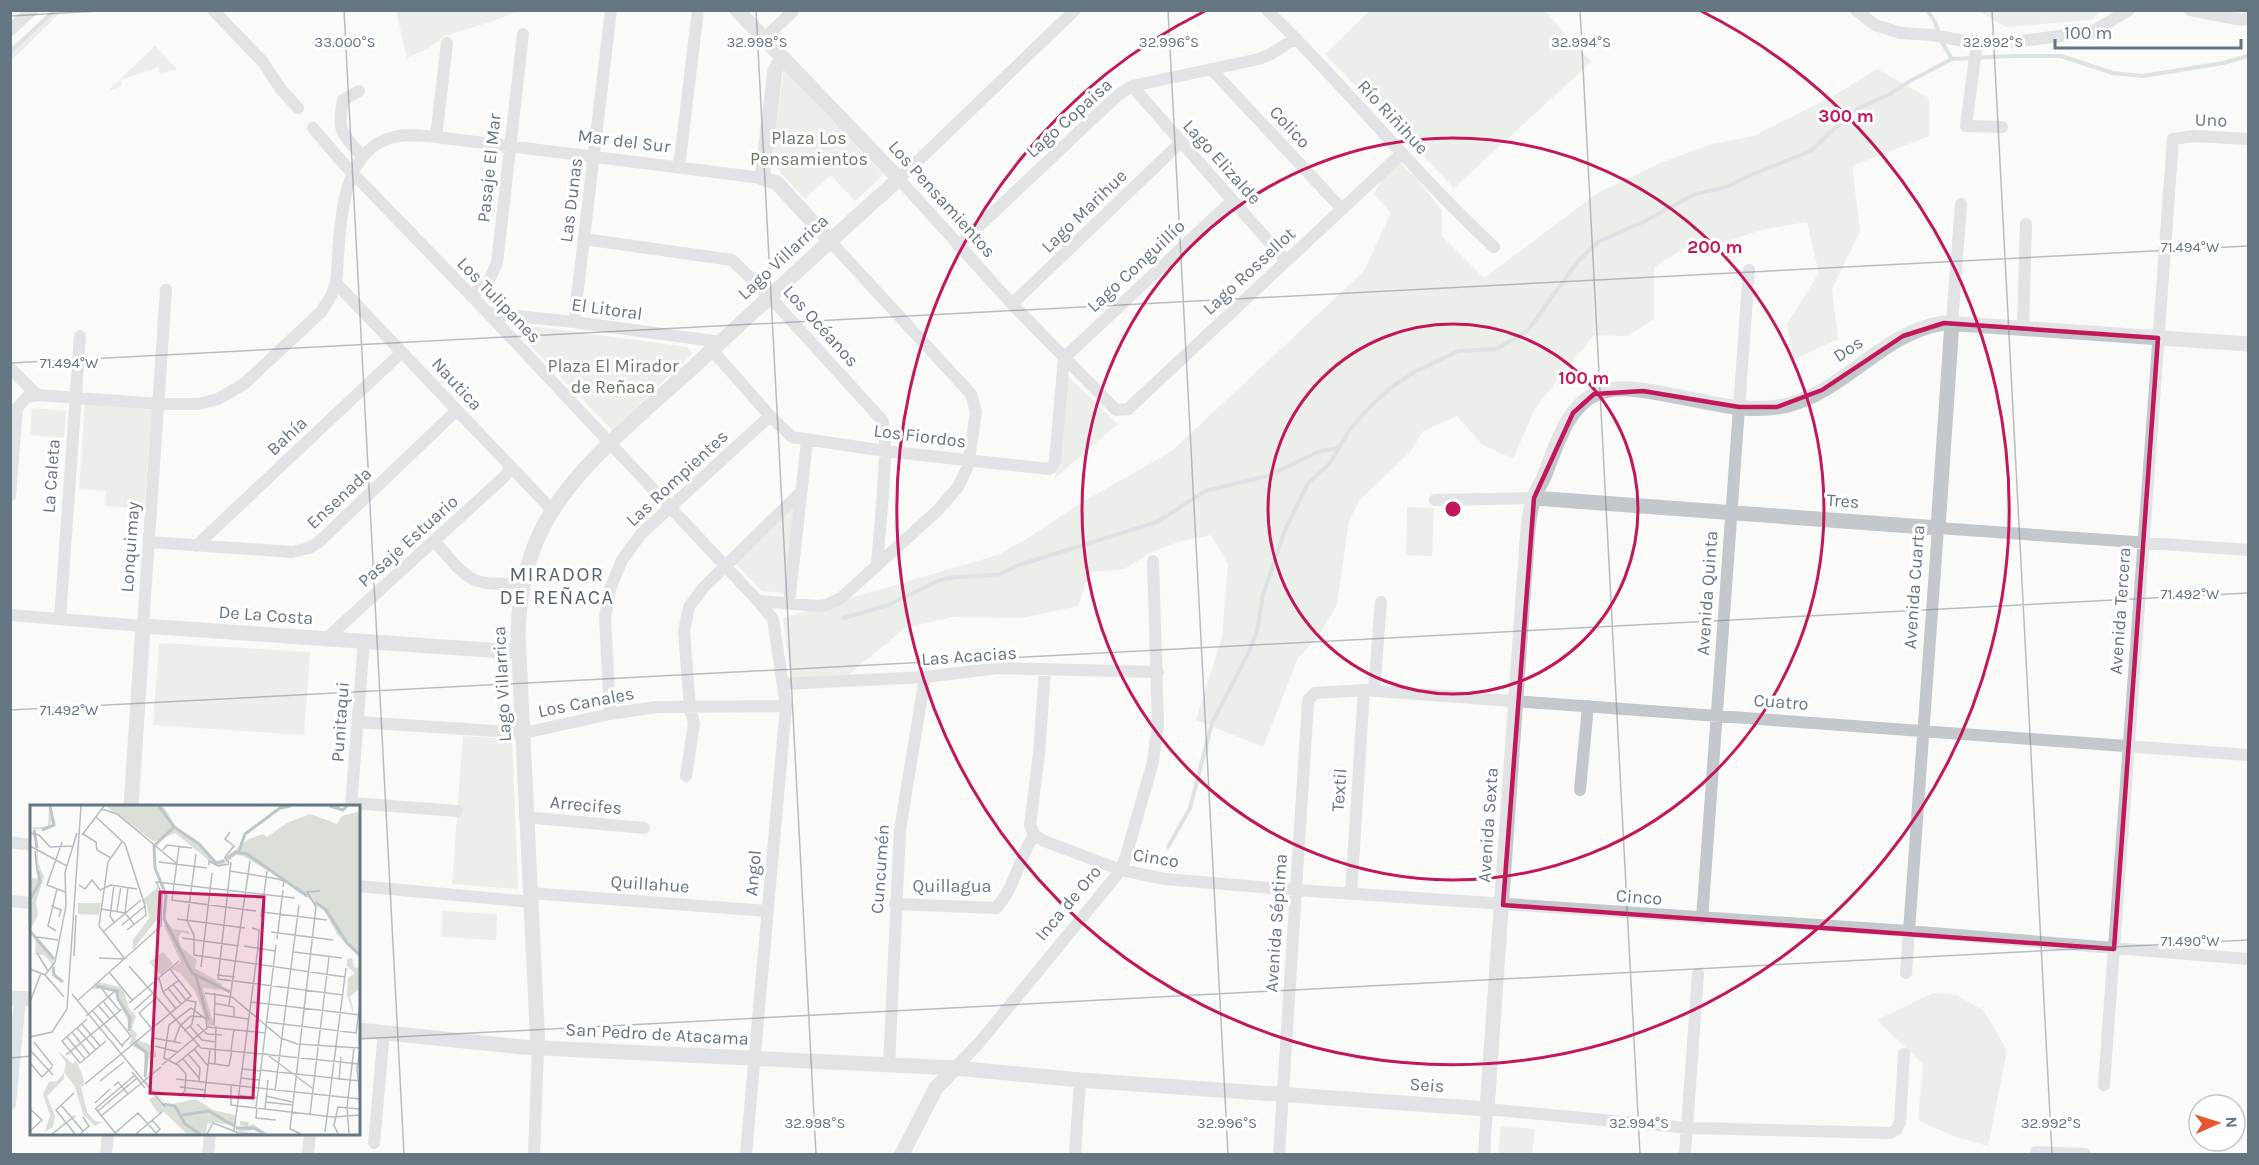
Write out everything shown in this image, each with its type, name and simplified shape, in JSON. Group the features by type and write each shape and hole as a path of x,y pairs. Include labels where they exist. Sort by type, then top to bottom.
{"street":[{"path":"10,30 32,10"},
{"path":"213,10 263,63 280,88 298,108"},
{"name":"Las Dunas","path":"574,322 611,10"},
{"path":"679,167 698,10"},
{"name":"Los Pensamientos","path":"737,10 899,179 1012,304 1111,407 1120,411"},
{"path":"764,39 794,10"},
{"name":"Río Riñihue","path":"1267,10 1296,38 1401,153 1494,247"},
{"path":"1856,10 1875,25 1901,33 2005,44 2092,32 2129,10"},
{"path":"2190,10 2242,20 2248,18"},
{"name":"Lago Villarrica","path":"534,1155 538,1048 525,817 524,733 518,652 518,617 523,583 537,540 552,510 569,487 609,444 829,240 899,179 1070,12"},
{"name":"Pasaje El Mar","path":"471,296 489,280 496,267 523,34"},
{"name":"Lago Copaisa","path":"958,246 1118,95 1131,86 1271,54 1296,38"},
{"path":"1977,42 1966,126 2002,127"},
{"path":"436,137 447,43"},
{"path":"762,178 775,71 782,58"},
{"name":"Colico","path":"1211,69 1342,209"},
{"name":"Lago Elizalde","path":"1131,86 1287,261"},
{"path":"359,91 343,100 340,123 342,133 362,156"},
{"name":"Los Tulipanes","path":"313,128 758,601"},
{"name":"Mar del Sur","path":"37,395 159,404 208,402 237,390 321,312 332,296 336,283 346,191 352,172 362,156 376,143 394,136 436,137 762,178 777,183 971,394 976,412 966,471 958,487 938,510 857,586 834,602 818,606 758,601"},
{"name":"Uno","path":"2173,139 2194,136 2248,139"},
{"name":"Avenida Tercera","path":"2104,1085 2173,139"},
{"name":"Lago Marihue","path":"1012,304 1180,143"},
{"name":"Lago Rossellot","path":"1120,411 1128,409 1401,153"},
{"name":"Lago Conguillío","path":"1064,358 1232,201"},
{"name":"Avenida Cuarta","path":"1906,973 1961,204"},
{"path":"2023,328 2026,224"},
{"name":"Los Océanos","path":"584,239 725,257 738,263 882,420 886,430 876,566"},
{"name":"Avenida Quinta","path":"1702,919 1749,270"},
{"name":"Nautica","path":"336,283 552,510"},
{"name":"Lonquimay","path":"131,805 166,290"},
{"name":"El Litoral","path":"488,313 574,322 716,346"},
{"name":"Dos","path":"1534,498 1573,413 1594,394 1610,390 1643,391 1739,407 1777,407 1802,400 1822,390 1903,336 1926,326 1952,322 2248,344"},
{"name":"La Caleta","path":"60,619 80,336"},
{"name":"Los Fiordos","path":"716,346 770,416 792,437 885,451 1045,469 1052,467 1055,460 1064,358"},
{"name":"Bahía","path":"196,546 402,352"},
{"path":"10,368 37,395"},
{"path":"10,496 17,408 27,397 37,395"},
{"name":"Ensenada","path":"150,542 292,552 314,546 457,410"},
{"name":"Las Rompientes","path":"610,714 604,630 606,605 615,574 631,546 669,507 770,416"},
{"path":"789,603 807,441"},
{"name":"Pasaje Estuario","path":"327,638 503,478 511,468"},
{"path":"686,776 694,723 690,708 684,631 686,614 697,593 801,492"},
{"name":"Tres","path":"1435,500 1534,498 2248,550"},
{"name":"Avenida Sexta","path":"1484,1155 1524,583 1534,498"},
{"path":"434,541 465,573 475,580 485,583 523,583"},
{"name":"Inca de Oro","path":"902,1155 936,1088 979,1043 1121,870 1145,796 1153,762 1158,724 1154,561"},
{"name":"Angol","path":"746,1155 786,706 773,619 758,601"},
{"name":"Textil","path":"1351,894 1369,690 1381,602"},
{"name":"De La Costa","path":"10,615 518,652"},
{"name":"Punitaqui","path":"352,805 364,640"},
{"name":"Las Acacias","path":"783,684 925,677 998,668 1158,672"},
{"path":"1034,835 1030,825 1039,754 1045,670"},
{"name":"Cuncumén","path":"889,1065 900,830 925,677"},
{"name":"Cuatro","path":"1312,695 1320,692 1369,690 2248,755"},
{"name":"Avenida Séptima","path":"1279,1155 1308,703 1312,695"},
{"name":"Los Canales","path":"358,722 524,733 610,714 656,707 786,706"},
{"path":"1580,790 1588,706"},
{"path":"360,805 457,811"},
{"name":"Arrecifes","path":"525,817 644,828"},
{"name":"Cinco","path":"1034,835 1044,842 1121,870 1165,879 1702,919 1908,931 2248,959"},
{"name":"Quillagua","path":"895,904 996,908 1005,898 1034,835"},
{"path":"10,842 30,845"},
{"name":"Quillahue","path":"360,886 768,911"},
{"path":"10,901 30,903"},
{"path":"1686,1155 1698,974"},
{"path":"10,1104 21,998"},
{"name":"San Pedro de Atacama","path":"360,1030 538,1048 955,1068"},
{"path":"374,1143 384,1032"},
{"name":"Seis","path":"955,1068 1080,1080 1488,1109 1688,1128 1890,1133 1896,1130 1900,1122 1904,1054"},
{"path":"1075,1155 1080,1080"},
{"path":"106,1155 108,1135"},
{"path":"208,1155 210,1135"},
{"path":"308,1155 310,1135"},
{"path":"2036,1152 2085,1155"}],"highlighted area":[{"path":"1944,323 2158,338 2114,949 1503,905 1534,498 1573,413 1594,394 1643,391 1739,407 1777,407 1822,390 1903,336"}],"green space":[{"path":"396,10 518,11 444,36 429,48 407,58"},
{"path":"54,11 62,11 11,61 11,51"},
{"path":"1370,11 1545,11 1591,62 1454,188 1325,54"},
{"path":"1979,11 2101,11 2091,20 2006,27"},
{"path":"155,46 177,69 160,74 158,67 121,80 122,86 108,91"},
{"name":"Plaza Los Pensamientos","path":"784,69 883,175 855,201 831,175 805,199 771,162"},
{"path":"1877,69 1929,98 1929,136 1852,166 1860,231 1832,289 1838,339 1793,360 1787,324 1819,273 1807,222 1765,229 1720,243 1682,249 1654,267 1654,319 1627,336 1594,335 1535,408 1513,459 1482,444 1457,416 1423,431 1410,452 1360,500 1349,520 1337,604 1320,634 1298,658 1263,747 1196,720 1222,637 1228,564 1211,535 1178,542 1152,552 1124,569 1090,572 1078,606 1021,618 952,617 905,628 848,675 791,678 783,618 998,555 1076,506 1172,451 1364,271 1391,213 1374,194 1382,178 1400,163 1418,180 1442,211 1442,236 1484,278 1598,193 1663,162 1712,144 1754,136 1835,95"},
{"name":"Plaza El Mirador de Reñaca","path":"509,323 687,347 693,353 612,430"},
{"path":"1065,374 1118,424 1055,478"},
{"path":"85,404 152,410 144,509 105,506 106,491 79,489"},
{"path":"32,408 66,411 64,438 30,435"},
{"path":"794,506 787,593 762,591 735,563"},
{"path":"1407,507 1434,508 1432,556 1406,555"},
{"path":"159,643 310,652 304,735 153,725"},
{"path":"463,736 512,739 518,889 452,884"},
{"path":"442,911 497,914 496,940 441,937"},
{"path":"1933,993 1956,995 1983,1010 2007,1050 1988,1146 1956,1137 1918,1120 1923,1064 1877,1020"},
{"path":"1501,1126 1535,1129 1532,1154 1498,1154"}],"waterway":[{"path":"10,52 55,10"},
{"path":"1927,10 1939,33"},
{"path":"1941,41 1952,59"},
{"path":"1168,847 1190,808 1212,723 1257,632 1263,595 1285,530 1308,483 1330,463 1350,429 1393,386 1414,372 1459,351 1496,349 1528,330 1578,261 1598,242 1645,221 1695,194 1727,187 1811,151 1859,108 1888,95 1952,59 2061,56 2113,73 2143,76 2223,63 2248,56"},
{"path":"844,618 888,605 940,580 998,575 1019,565 1159,521 1205,491 1268,476 1318,452 1337,448"}],"district":[{"name":"MIRADOR DE REÑACA","path":"557,586"}]}
